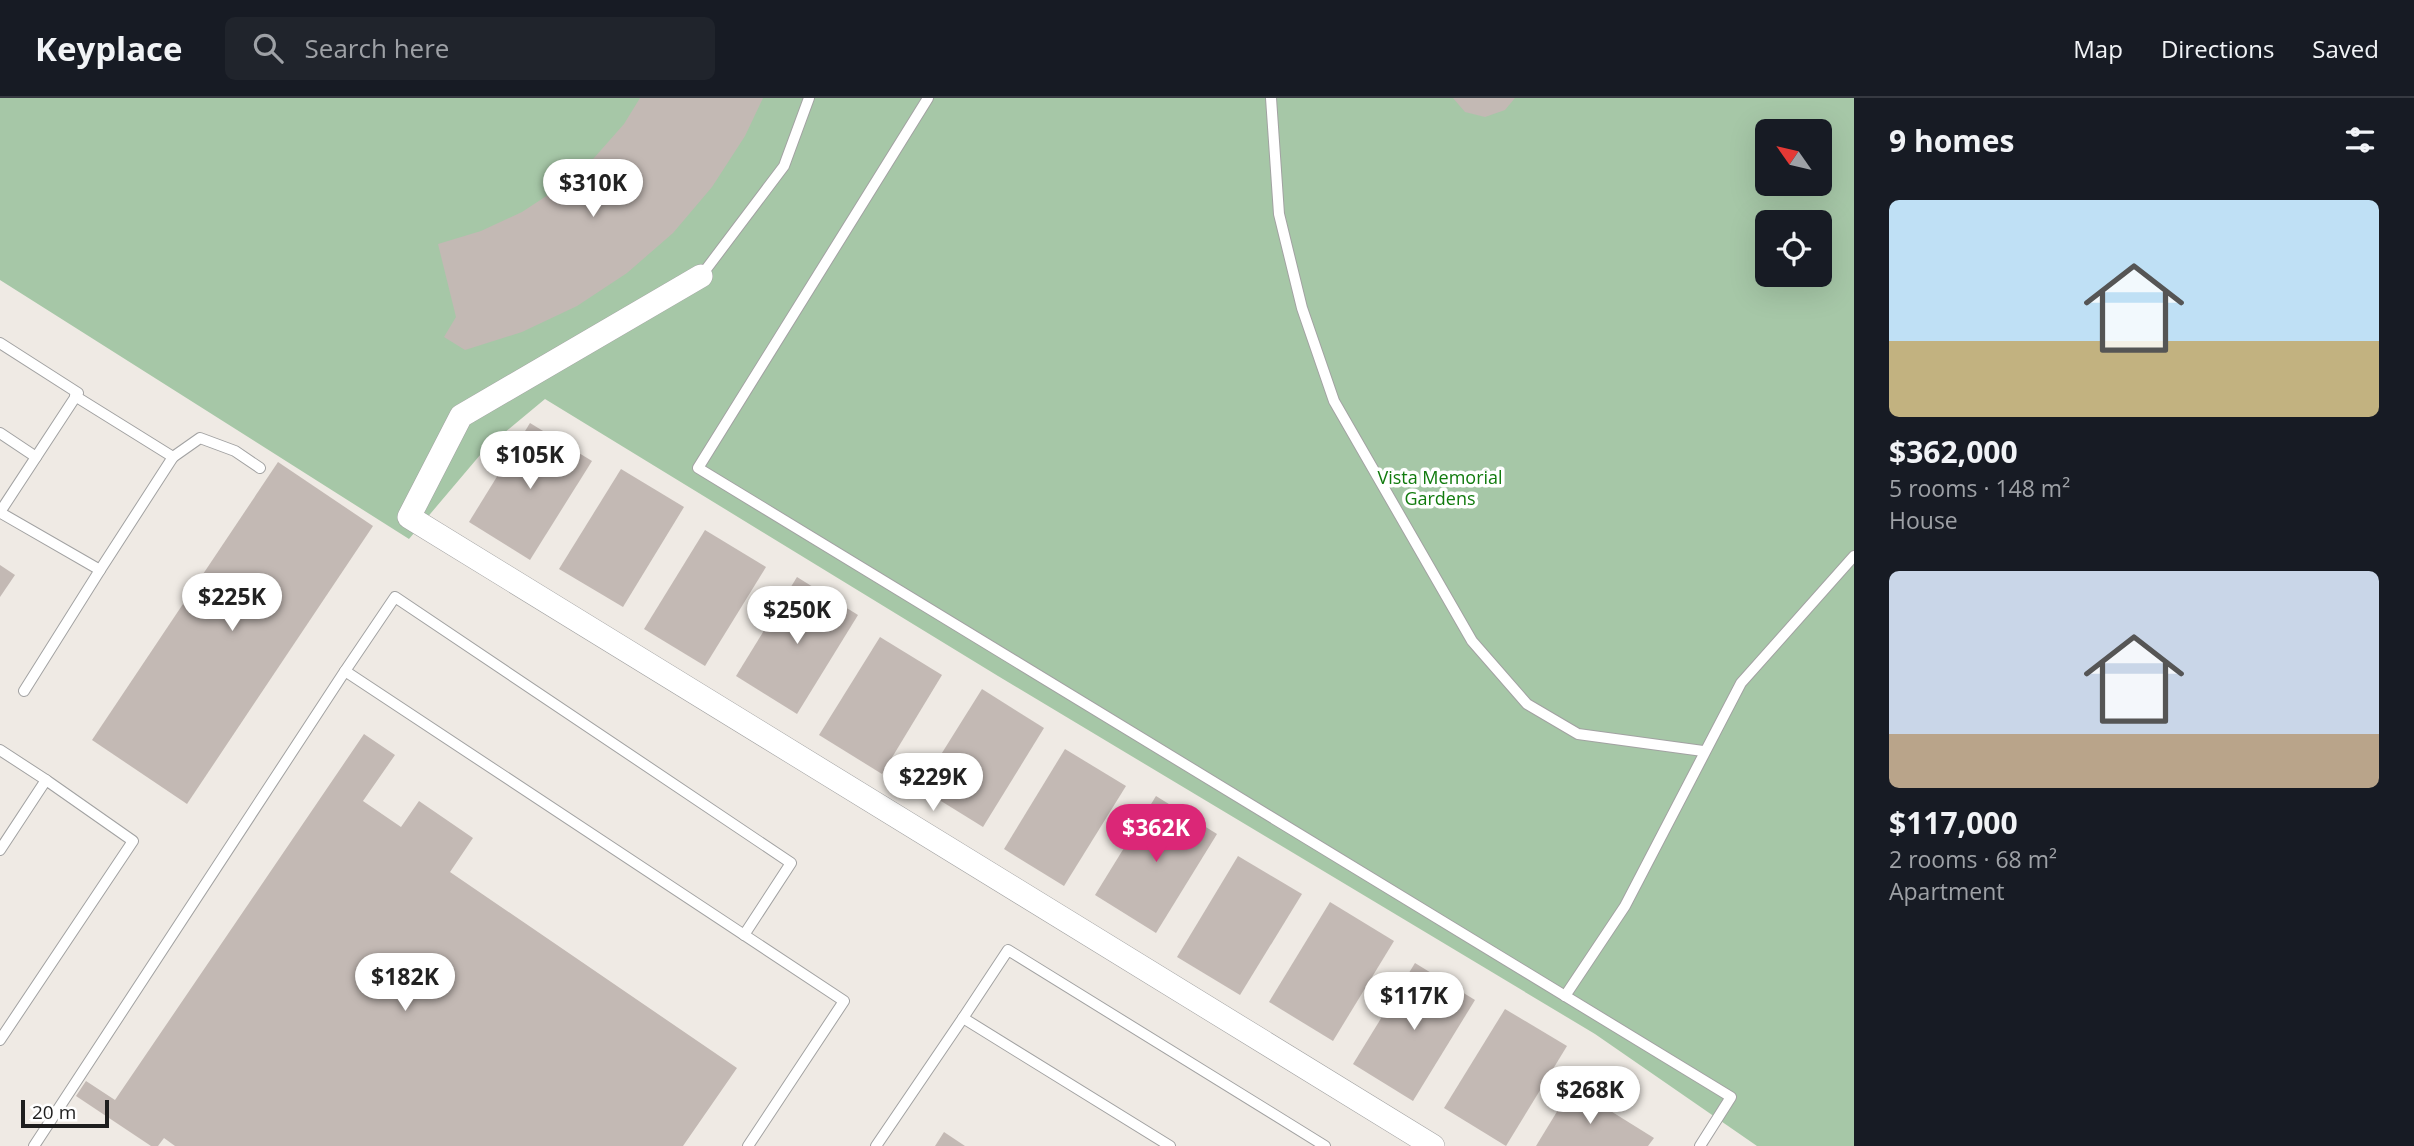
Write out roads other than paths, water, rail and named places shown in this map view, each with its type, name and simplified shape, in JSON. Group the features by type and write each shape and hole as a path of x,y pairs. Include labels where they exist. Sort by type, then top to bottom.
{"street":[{"path":"701,276 461,416 409,517 1433,1146"}],"lane":[{"path":"701,276 783,166 809,98"},
{"path":"928,98 698,468 1731,1097 1700,1146"},
{"path":"1271,98 1279,214 1302,308 1334,401 1472,641 1527,704 1578,734 1703,751"},
{"path":"0,343 78,393 1,512 100,570"},
{"path":"75,396 173,457"},
{"path":"0,433 36,457"},
{"path":"24,691 173,457 200,439 235,451 260,468"},
{"path":"1566,996 1625,906 1703,751 1741,683 1854,556"},
{"path":"34,1146 395,597 791,863 744,935"},
{"path":"345,671 844,1001 748,1146"},
{"path":"0,750 133,841 0,1040"},
{"path":"0,850 46,780"},
{"path":"876,1146 1007,950 1325,1146"},
{"path":"963,1018 1170,1146"}],"park label":[{"name":"Vista Memorial Gardens","path":"1440,487"}]}
